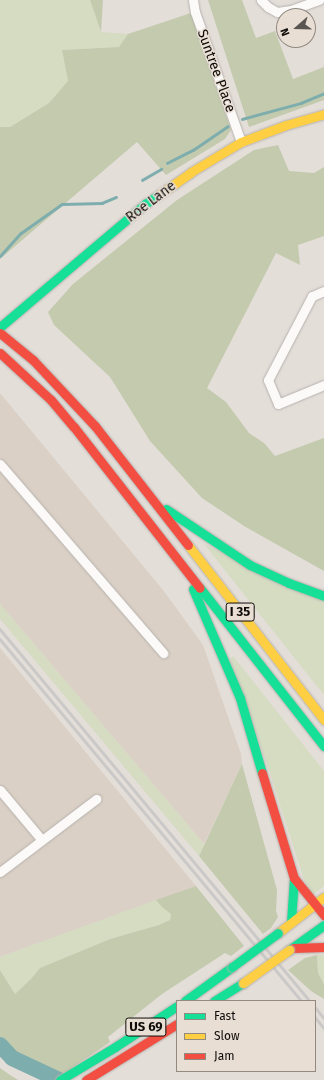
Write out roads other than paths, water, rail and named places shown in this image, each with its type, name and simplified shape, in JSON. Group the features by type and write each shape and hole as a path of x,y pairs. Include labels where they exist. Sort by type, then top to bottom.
{"main road":[{"name":"Roe Lane","path":"0,327 145,204 191,172 241,142 286,125 324,114"},
{"name":"I 35","path":"0,333 33,360 95,426 324,720"},
{"name":"I 35","path":"0,353 51,400 74,426 324,746"},
{"path":"156,503 250,565 289,584 324,596"},
{"path":"183,567 240,698 294,878 291,922"},
{"path":"294,878 324,915"},
{"path":"186,1000 278,933 324,897"},
{"path":"216,1000 243,983 324,925"},
{"path":"291,949 324,947"},
{"name":"US 69","path":"60,1080 115,1047 176,1007"},
{"name":"US 69","path":"86,1080 176,1025"}],"street":[{"name":"Suntree Place","path":"193,0 195,12 241,142"},
{"path":"260,0 268,7 278,12 290,10 319,0"},
{"path":"324,291 312,296 268,380 278,404 324,385"},
{"path":"0,464 163,653"},
{"path":"0,790 42,840"},
{"path":"0,872 96,800"}],"waterway":[{"path":"242,119 301,103 324,93"},
{"path":"167,163 193,150 228,126"},
{"path":"142,180 161,169"},
{"path":"0,256 21,233 62,204 102,203 116,197"},
{"path":"0,1045 12,1058 59,1080"}],"railway":[{"path":"0,629 309,1000"},
{"path":"0,639 301,1000"},
{"path":"316,1008 324,1018"},
{"path":"316,1018 324,1028"}]}
